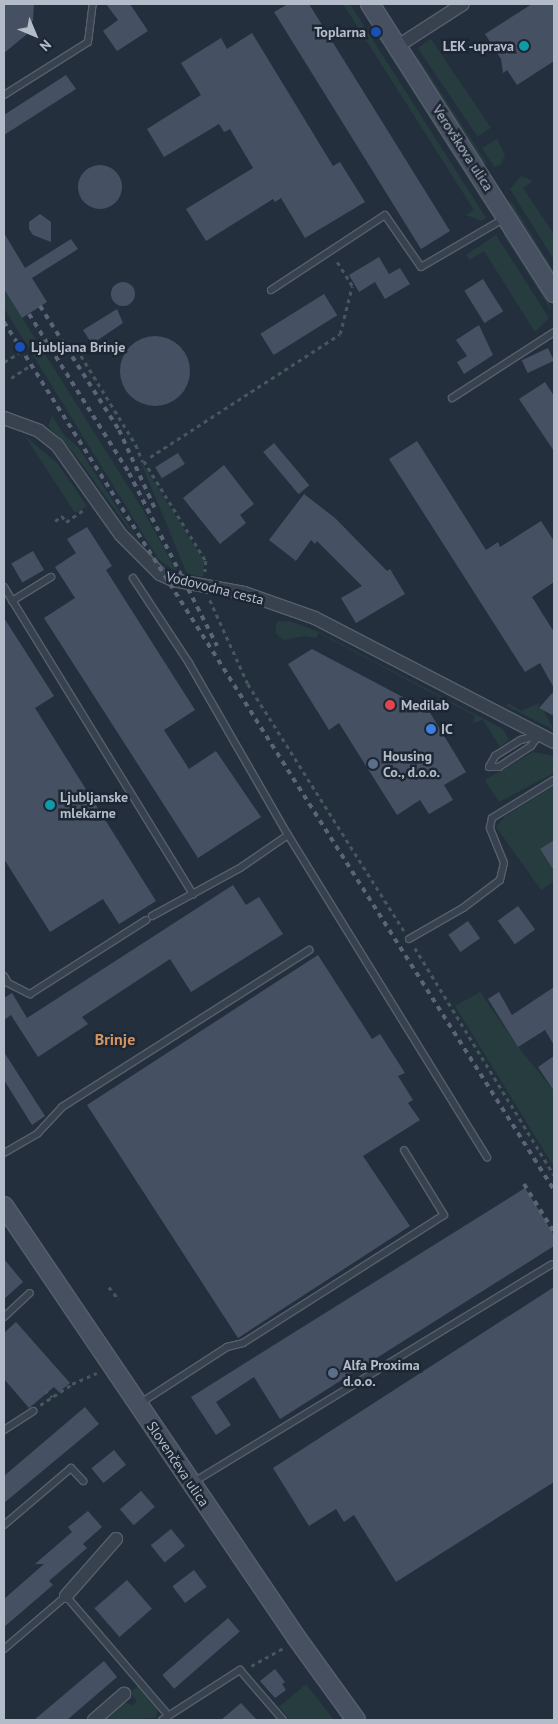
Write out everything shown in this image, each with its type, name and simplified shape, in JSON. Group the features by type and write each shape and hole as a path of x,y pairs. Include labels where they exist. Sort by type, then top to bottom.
{"street":[{"name":"Verovškova ulica","path":"370,4 554,293"},
{"path":"398,46 463,4"},
{"name":"Vodovodna cesta","path":"4,418 25,424 48,437 66,456 121,535 153,568 173,580 204,580 315,618 554,742"},
{"name":"Slovenčeva ulica","path":"4,1206 190,1483 356,1720"},
{"path":"66,1596 116,1539"},
{"path":"94,1720 124,1694"}],"lane":[{"path":"4,95 88,42 93,4"},
{"path":"271,290 385,215 421,267 506,217"},
{"path":"452,398 554,332"},
{"path":"12,601 51,577"},
{"path":"133,578 189,662 288,834 487,1157"},
{"path":"4,587 193,894"},
{"path":"539,735 531,746 499,767 488,766 495,756 521,740 539,735"},
{"path":"409,939 463,908 500,880 504,863 490,828 492,818 554,780"},
{"path":"4,976 8,983 30,994 149,918 240,868 288,834"},
{"path":"4,1153 38,1133 62,1107 308,950"},
{"path":"138,1405 227,1346 243,1343 444,1215 404,1150"},
{"path":"190,1483 552,1264"},
{"path":"4,1317 30,1293"},
{"path":"4,1430 33,1411"},
{"path":"4,1525 71,1468 84,1481"},
{"path":"4,1649 66,1596 169,1716"},
{"path":"162,1720 240,1670 283,1720"}],"path":[{"path":"150,457 340,334 352,286 330,251"},
{"path":"77,349 206,561 204,580 248,684 409,939 554,1175"},
{"path":"4,362 19,353"},
{"path":"11,378 28,367"},
{"path":"55,521 62,516 66,522 98,501"},
{"path":"109,1287 119,1300"},
{"path":"33,1411 72,1384 97,1373"},
{"path":"44,1390 52,1398"},
{"path":"240,1670 284,1648"}],"green space":[{"path":"343,4 350,4 486,218 482,221 466,215 474,210"},
{"path":"382,37 490,209 490,213 379,39"},
{"path":"431,39 491,128 478,137 418,48"},
{"path":"416,54 488,165 478,158 420,67"},
{"path":"497,139 505,155 501,164 494,167 482,148"},
{"path":"521,176 533,181 523,188 554,234 554,260 510,189"},
{"path":"509,198 554,271 554,278 512,212"},
{"path":"503,234 508,236 549,301 551,310"},
{"path":"496,235 549,318 535,332 484,251 470,260 466,255"},
{"path":"4,289 143,510 177,572 159,560 4,308"},
{"path":"52,416 64,435 78,447 143,548 73,452 48,426"},
{"path":"25,436 57,463 87,506 75,513"},
{"path":"140,460 204,561 203,577 187,574"},
{"path":"290,621 319,632 503,729 509,740 500,747 483,720 473,723 475,716 319,633 316,638 305,636 283,640 276,633 277,622"},
{"path":"508,703 521,711 539,703 538,708 544,711 554,730 507,706"},
{"path":"533,752 554,756 554,773 499,802 485,780"},
{"path":"554,786 554,840 540,850 554,871 554,881 541,890 496,827 505,816"},
{"path":"480,992 518,1047 554,1091 554,1167 455,1006"},
{"path":"306,1684 334,1720 290,1720 279,1707"},
{"path":"138,1686 158,1709 156,1718 102,1720 123,1702 132,1705 137,1701 130,1693"}],"building":[{"path":"4,4 34,4 33,20 26,35 4,53"},
{"path":"106,4 130,4 148,31 117,51 103,31 118,20"},
{"path":"288,4 309,4 450,231 421,249 274,12"},
{"name":"LEK -uprava","path":"532,4 554,4 554,61 517,85 507,70 503,73 501,59 485,34"},
{"path":"252,33 333,166 340,162 365,202 305,238 281,198 275,202 273,199 206,241 186,209 253,168 230,129 224,132 219,124 164,157 147,129 201,95 181,63 221,38 227,49"},
{"path":"66,75 76,89 4,135 4,115"},
{"path":"100,165 112,169 118,175 122,187 118,199 112,205 100,209 88,205 82,199 78,187 82,175 88,169"},
{"path":"40,214 51,222 51,242 33,235 29,229 29,222"},
{"path":"4,233 25,268 71,239 78,249 32,278 47,302 22,318 4,289"},
{"path":"379,257 389,274 400,268 410,284 385,299 375,282 359,292 349,275"},
{"path":"483,279 503,311 484,323 464,291"},
{"path":"123,282 131,286 135,294 131,302 123,306 115,302 111,294 115,286"},
{"path":"324,294 337,315 274,355 260,334"},
{"path":"117,309 123,323 92,344 83,330"},
{"path":"479,325 493,355 464,374 457,362 467,356 456,340"},
{"path":"162,336 175,342 184,351 188,357 190,371 188,385 180,396 169,404 148,406 141,404 130,396 122,385 120,364 122,357 130,346 141,338"},
{"path":"548,348 554,361 528,373 522,360"},
{"path":"545,382 554,396 554,451 519,399"},
{"path":"417,441 486,550 498,542 500,547 541,521 554,541 554,582 532,597 554,632 554,688 540,663 525,672 389,459"},
{"path":"274,443 309,485 299,494 263,452"},
{"path":"178,453 185,464 162,478 155,467"},
{"path":"224,465 254,504 240,515 246,523 220,544 183,498"},
{"path":"304,494 335,518 387,571 390,569 405,594 356,623 341,598 362,586 317,541 315,544 311,540 296,561 269,540"},
{"path":"87,527 112,566 106,570 195,710 164,730 189,769 216,751 261,817 198,858 44,618 75,598 55,567 76,553 67,539"},
{"path":"33,551 44,570 22,583 11,564"},
{"name":"Ljubljanske mlekarne","path":"4,618 54,696 35,708 156,901 119,924 103,899 50,932 4,859"},
{"path":"312,649 429,711 466,772 444,785 453,800 429,814 420,800 397,815 339,723 329,730 288,664"},
{"path":"554,691 554,716 539,708"},
{"path":"554,840 554,871 540,849"},
{"path":"233,885 246,905 259,897 283,934 191,992 170,959 82,1017 88,1024 38,1057 11,1015 4,1020 4,998 12,993 27,1018"},
{"path":"518,906 535,929 515,944 498,921"},
{"path":"468,921 480,938 460,952 448,935"},
{"path":"318,955 372,1039 380,1034 405,1073 398,1076 413,1100 408,1103 420,1120 363,1156 410,1226 238,1338 87,1105"},
{"path":"554,987 554,1045 545,1030 518,1047 488,999 499,992 512,1015"},
{"path":"4,1052 45,1116 32,1125 4,1080"},
{"path":"554,1056 554,1091 538,1067"},
{"path":"525,1188 554,1235 554,1246 280,1419 254,1377 216,1402 231,1425 216,1435 191,1397"},
{"path":"4,1259 23,1282 4,1299"},
{"path":"554,1287 554,1482 396,1582 354,1515 344,1522 336,1509 309,1526 273,1468"},
{"path":"16,1322 70,1383 59,1392 54,1387 29,1408 4,1379 4,1333"},
{"path":"85,1407 99,1424 4,1503 4,1476"},
{"path":"114,1450 126,1465 103,1483 91,1468"},
{"path":"141,1491 155,1507 134,1525 120,1509"},
{"path":"88,1511 102,1527 83,1544 87,1548 49,1581 53,1585 4,1627 4,1599 44,1564 35,1564 72,1532 68,1527"},
{"path":"171,1529 185,1546 165,1562 151,1545"},
{"path":"194,1570 207,1587 185,1603 172,1586"},
{"path":"127,1580 152,1609 119,1637 95,1608"},
{"path":"228,1618 240,1632 174,1689 162,1675"},
{"path":"104,1661 117,1677 67,1720 34,1720"},
{"path":"275,1669 285,1682 282,1684 286,1690 275,1698 260,1681"},
{"path":"241,1703 257,1720 221,1720"}],"railway":[{"path":"40,306 119,430 155,509"},
{"path":"29,314 129,473 217,646"},
{"path":"4,322 554,1190"},
{"path":"524,1184 554,1232"}],"place":[{"name":"Toplarna","path":"376,32"},
{"name":"LEK -uprava","path":"524,46"},
{"name":"Ljubljana Brinje","path":"20,347"},
{"name":"Medilab","path":"390,705"},
{"name":"IC","path":"431,729"},
{"name":"Housing Co., d.o.o.","path":"373,764"},
{"name":"Ljubljanske mlekarne","path":"50,805"},
{"name":"Alfa Proxima d.o.o.","path":"333,1373"}],"district":[{"name":"Brinje","path":"115,1039"}]}
